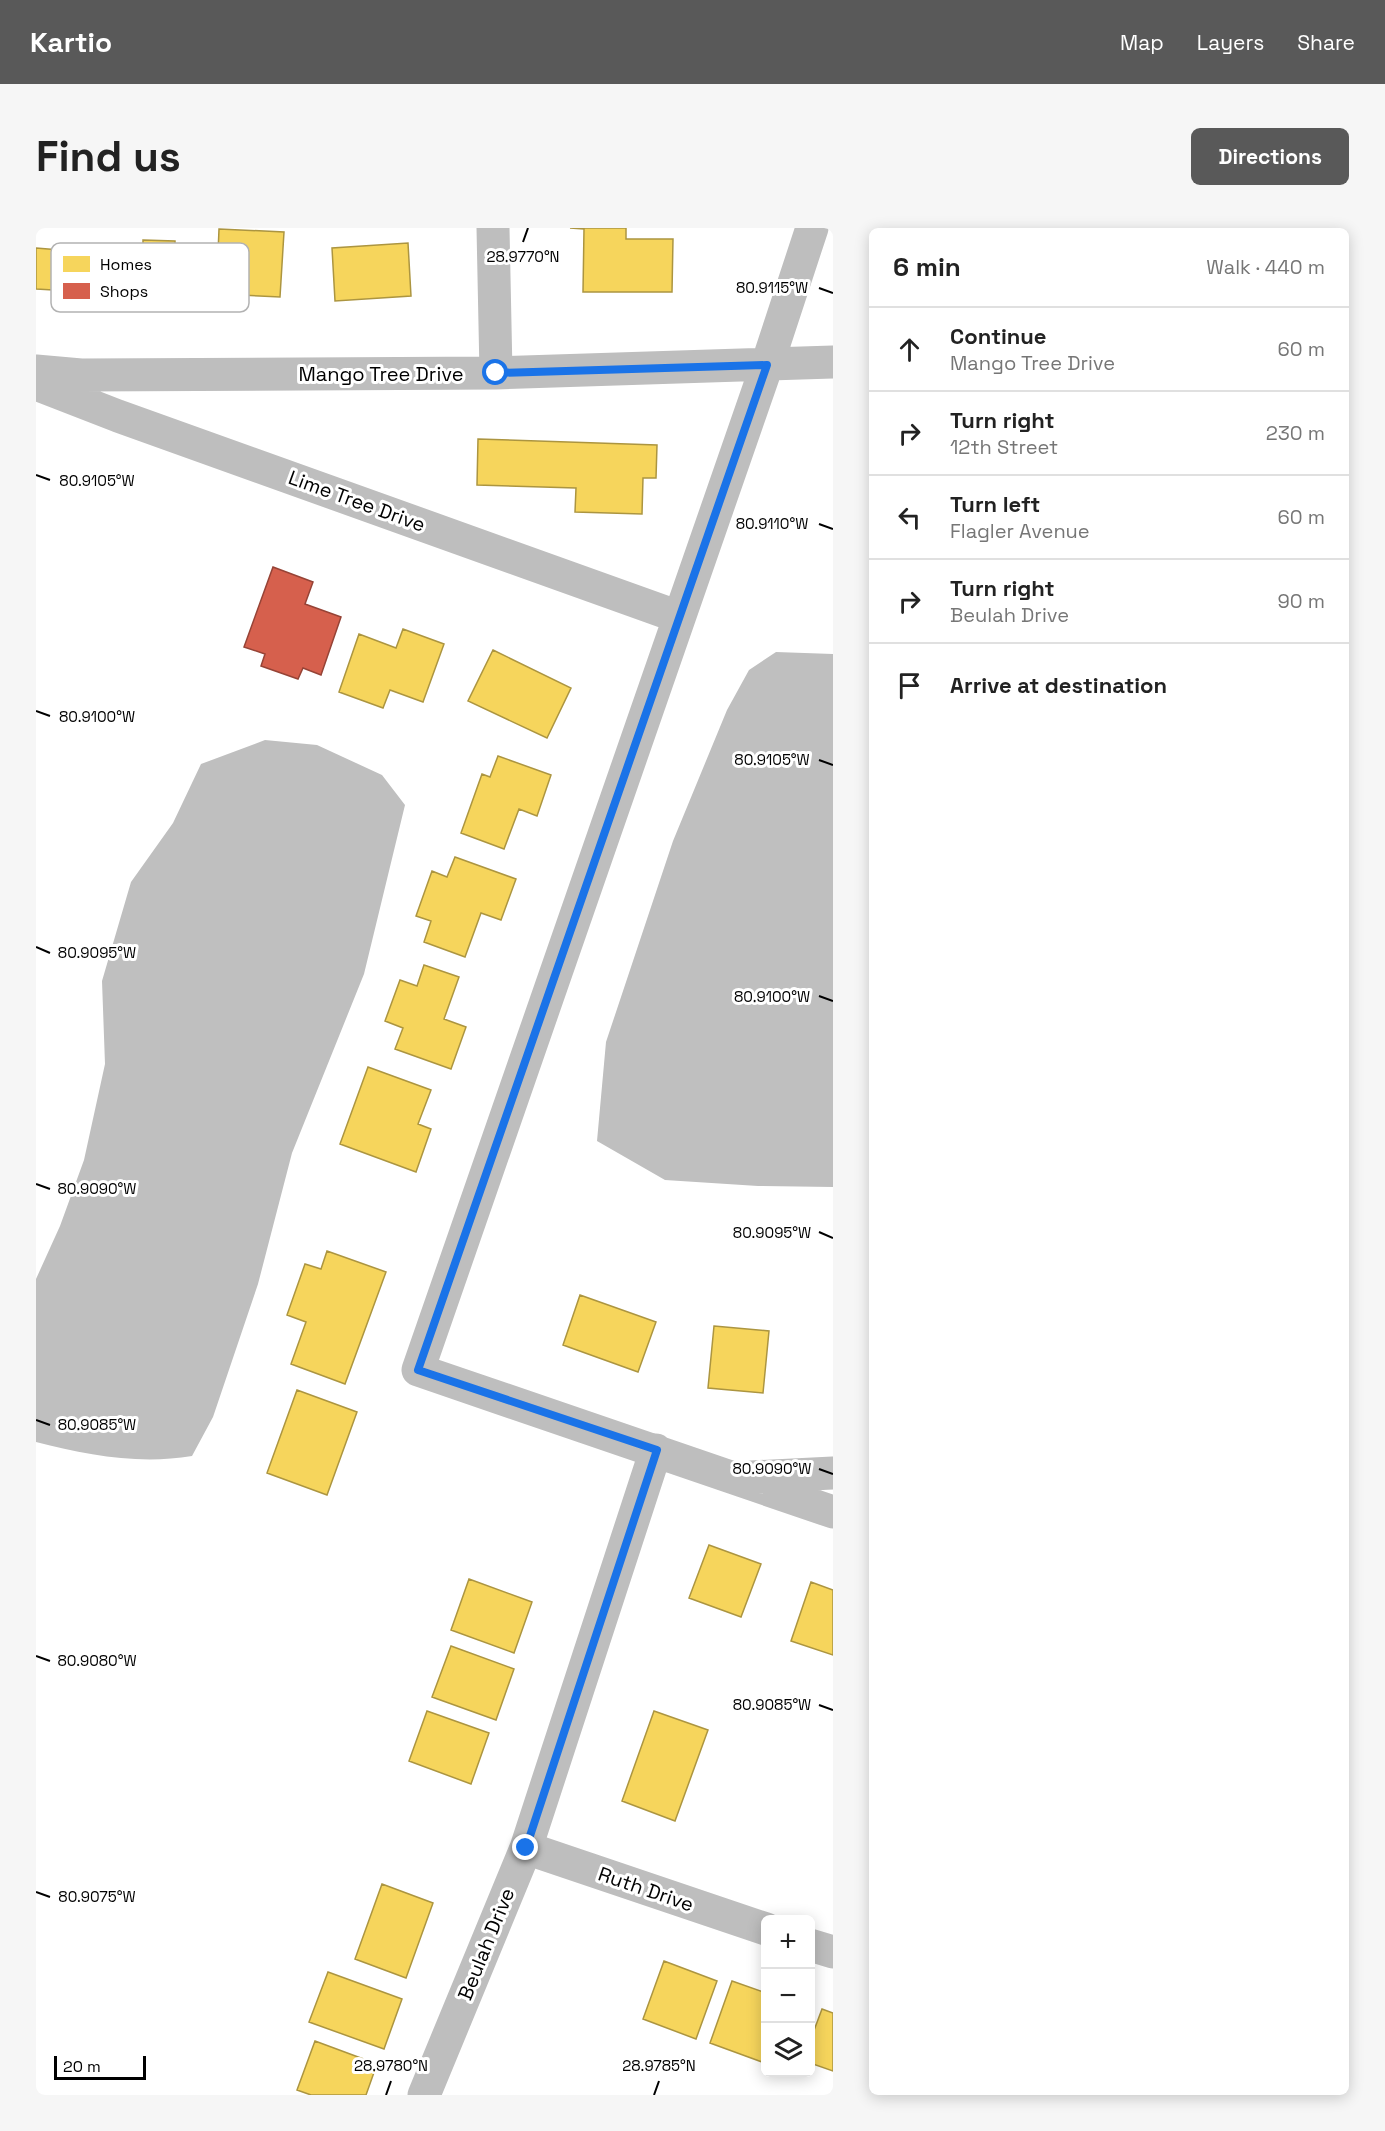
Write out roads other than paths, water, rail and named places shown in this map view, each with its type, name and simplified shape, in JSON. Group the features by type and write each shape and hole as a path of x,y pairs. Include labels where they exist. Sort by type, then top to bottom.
{"street":[{"path":"493,228 496,373"},
{"path":"812,228 767,365 418,1370 833,1512"},
{"name":"Mango Tree Drive","path":"36,371 81,375 496,373 833,362"},
{"name":"Lime Tree Drive","path":"36,384 118,416 679,617"},
{"name":"Beulah Drive","path":"424,2095 526,1848 657,1450"},
{"path":"732,1478 833,1473"},
{"name":"Ruth Drive","path":"526,1848 761,1928"},
{"path":"815,1947 833,1952"}]}
